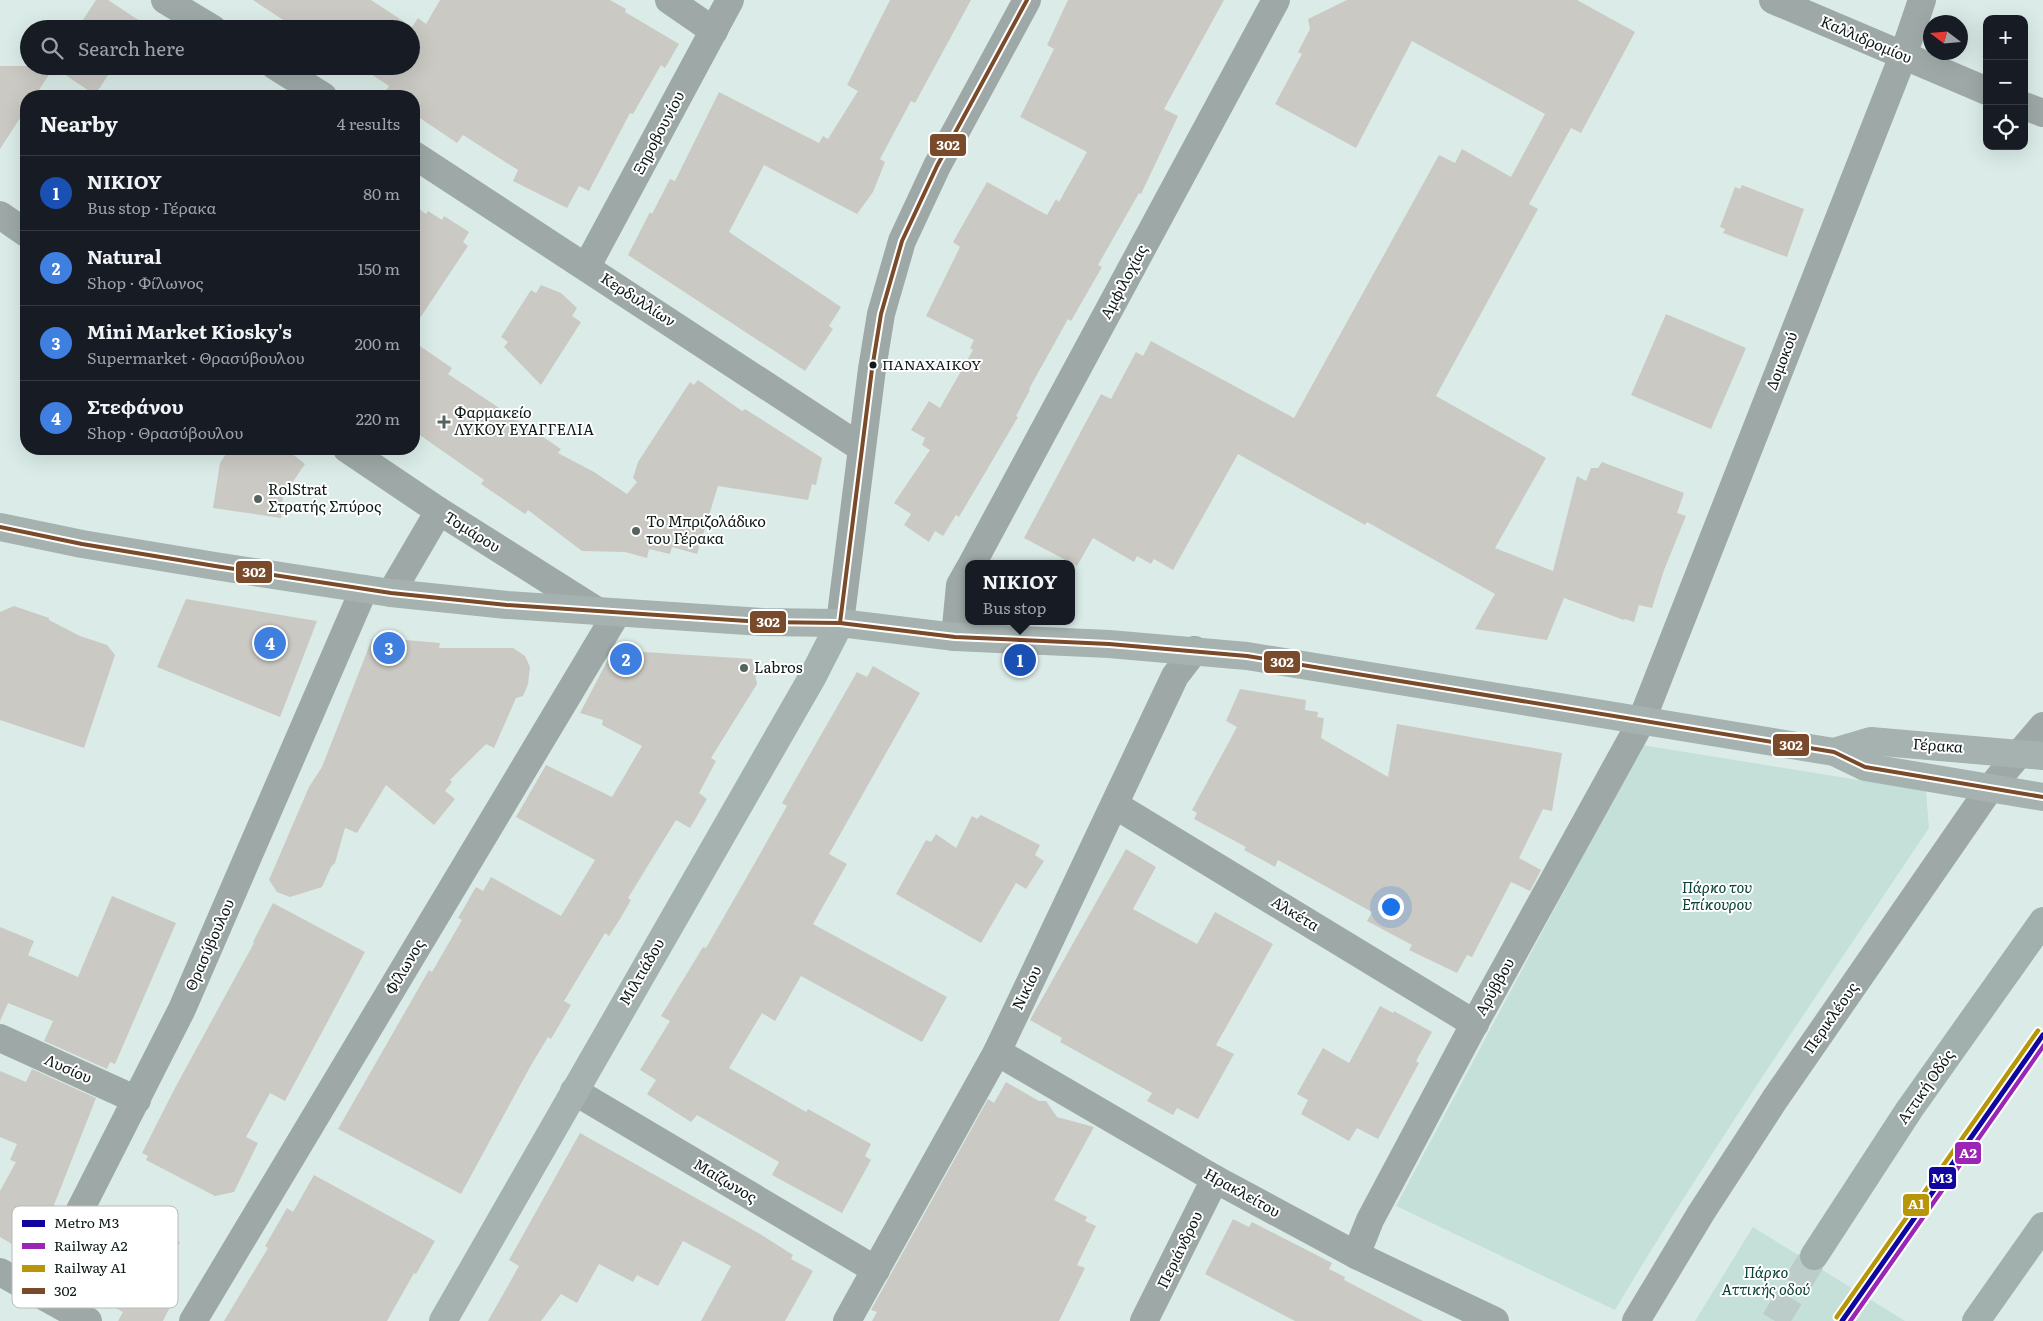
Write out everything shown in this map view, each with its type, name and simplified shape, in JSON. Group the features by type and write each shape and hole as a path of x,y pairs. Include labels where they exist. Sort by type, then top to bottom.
{"highway":[{"name":"Αττική Οδός","path":"1814,1256 1909,1110 2043,921"},
{"path":"1976,1321 2043,1226"}],"street":[{"path":"165,0 198,20"},
{"path":"669,0 714,31"},
{"name":"Ξηροβουνίου","path":"587,266 730,0"},
{"path":"840,623 860,447 882,314 902,241 937,166 1027,0"},
{"name":"Αμφιλοχίας","path":"974,560 1276,0"},
{"name":"Καλλιδρομίου","path":"1773,0 1983,89"},
{"name":"Δομοκού","path":"1641,722 1903,56 1922,0"},
{"path":"289,75 313,90"},
{"path":"2028,107 2043,113"},
{"name":"Κερδυλλίων","path":"420,159 587,266 860,447"},
{"path":"0,215 20,229"},
{"name":"Τομάρου","path":"356,455 439,511 608,612"},
{"path":"391,593 439,511"},
{"name":"Γέρακα","path":"0,527 91,545 391,593 507,605 762,622 840,623 955,637 1195,650 1247,656 1641,722 1834,752 1865,767 2043,797"},
{"path":"955,637 960,585 965,576"},
{"name":"Θρασύβουλου","path":"83,1206 182,1009 364,589"},
{"name":"Φίλωνος","path":"192,1321 608,612"},
{"name":"Μιλτιάδου","path":"443,1321 808,684 840,623"},
{"name":"Νικίου","path":"847,1321 997,1052 1175,676 1195,650"},
{"name":"Αρύββου","path":"1356,1255 1370,1220 1641,722"},
{"name":"Περικλέους","path":"1636,1321 1702,1212 1775,1099 1990,788 2032,754 2043,726"},
{"name":"Γέρακα","path":"1834,752 1872,741 2032,754"},
{"name":"Αλκέτα","path":"1115,805 1475,1024"},
{"name":"Λυσίου","path":"0,1038 137,1100"},
{"name":"Ηρακλείτου","path":"997,1052 1215,1179 1356,1255 1495,1321"},
{"name":"Μαίζωνος","path":"574,1091 876,1270"},
{"name":"Περιάνδρου","path":"1144,1321 1215,1179"},
{"path":"0,1272 12,1279"},
{"path":"65,1308 88,1321"}],"green space":[{"name":"Πάρκο του Επίκουρου","path":"1642,745 1926,791 1929,828 1729,1127 1615,1310 1396,1206"},
{"name":"Πάρκο Αττικής οδού","path":"1753,1227 1905,1321 1695,1321"}],"building":[{"path":"96,0 108,0 138,20 83,20"},
{"path":"253,0 371,0 401,20 283,20"},
{"path":"440,0 610,0 626,9 625,12 679,44 665,68 661,65 633,114 630,113 589,191 579,186 567,208 513,181 518,170 463,135 457,143 420,118 420,90 386,90 389,86 372,75 420,75 420,20 417,20 418,18 426,24"},
{"path":"890,0 971,0 915,103 911,101 880,159 885,162 873,192 857,214 764,165 729,232 841,307 829,326 833,329 805,371 628,255 650,212 652,214 670,179 675,181 719,92 819,143 823,136 828,139 858,91 847,85"},
{"path":"1068,0 1224,0 1164,109 1178,116 1141,194 1139,193 1098,265 1102,267 1071,321 1068,319 1029,389 1016,416 1018,417 959,517 956,515 943,536 935,531 929,542 904,525 911,514 894,503 930,450 922,445 925,438 911,430 929,401 940,408 973,350 970,348 974,340 926,316 960,247 953,242 987,182 1047,215 1056,199 1059,202 1087,152 1020,117 1054,49 1047,45"},
{"path":"1347,0 1577,0 1635,32 1581,133 1571,128 1529,204 1538,209 1436,396 1546,458 1495,548 1553,571 1577,476 1586,481 1591,468 1598,468 1602,462 1684,493 1677,513 1686,516 1664,570 1652,608 1639,605 1634,622 1564,598 1547,640 1475,629 1495,594 1367,522 1365,525 1238,454 1173,570 1154,559 1151,564 1137,556 1134,562 1093,538 1077,566 1075,565 1075,560 1066,560 1024,538 1101,394 1111,399 1136,352 1143,356 1151,341 1294,418 1439,155 1455,163 1462,149 1511,177 1545,114 1412,41 1356,148 1275,104 1302,54 1298,52 1310,29 1308,19"},
{"path":"0,66 20,66 20,75 49,75 39,90 20,90 20,118 0,149"},
{"path":"66,75 108,75 98,90 88,90"},
{"path":"1742,185 1804,209 1787,257 1723,233 1725,229 1720,227 1735,187 1740,189"},
{"path":"420,210 426,214 428,211 442,220 444,216 469,232 463,242 468,246 420,318"},
{"path":"541,285 561,293 577,308 572,316 581,322 541,385 504,347 508,342 501,337 531,290 536,293"},
{"path":"1666,314 1746,348 1711,429 1631,395"},
{"path":"420,346 452,368 448,374 561,449 558,453 594,472 627,494 637,482 633,478 638,462 690,382 694,385 698,380 742,411 745,409 822,458 816,485 812,484 808,500 718,486 697,554 672,547 670,554 649,549 647,558 625,552 582,551 528,510 525,514 481,484 484,480 420,435"},
{"path":"225,455 294,455 305,464 283,496 281,518 213,508 220,463"},
{"path":"186,599 317,621 280,717 157,667"},
{"path":"14,606 49,618 49,620 80,636 107,645 115,655 84,748 0,720 0,612"},
{"path":"383,638 440,643 439,648 513,648 525,656 530,667 528,684 523,696 516,698 494,748 486,744 450,780 452,782 445,791 455,799 434,825 386,785 357,833 345,828 335,863 331,867 322,887 290,897 277,892 269,880 309,787 322,767 372,639 379,641"},
{"path":"613,650 752,659 757,684 711,758 716,761 699,793 707,799 690,828 676,820 628,898 631,900 620,919 609,936 605,933 564,1001 571,1005 551,1039 548,1037 530,1067 461,1194 338,1129 429,970 432,972 462,920 458,918 476,887 483,891 491,877 561,916 595,860 516,817 546,765 612,797 642,746 602,725 603,720 580,713"},
{"path":"873,666 920,693 829,854 847,864 813,924 947,997 922,1042 801,976 775,1021 762,1013 729,1068 806,1112 808,1109 871,1144 865,1156 871,1160 842,1213 772,1175 779,1162 697,1115 691,1122 647,1094 656,1080 640,1070 670,1021 661,1016 703,947 706,948 756,861 787,806 782,803 857,672 867,677"},
{"path":"1240,689 1306,700 1305,710 1318,712 1317,717 1324,718 1321,738 1388,777 1397,724 1562,753 1552,811 1543,809 1519,858 1541,870 1530,891 1511,882 1472,957 1467,955 1457,973 1409,950 1412,945 1367,921 1372,912 1278,860 1275,867 1244,850 1246,847 1194,819 1197,813 1192,810 1237,727 1226,721"},
{"path":"981,815 1040,845 1035,855 1044,861 1026,889 1016,883 981,943 896,894 926,840 931,842 936,834 956,848 972,816 977,819"},
{"path":"1126,849 1156,867 1133,909 1197,944 1215,912 1273,944 1216,1045 1234,1054 1198,1119 1177,1108 1173,1115 1147,1101 1152,1093 1060,1042 1062,1038 1030,1020"},
{"path":"112,896 176,923 115,1064 110,1062 107,1069 44,1041 53,1021 8,1003 0,1021 0,927 34,941 28,955 78,977"},
{"path":"273,903 365,952 285,1101 270,1093 246,1137 258,1143 234,1192 215,1196 146,1160 148,1156 142,1153 254,943"},
{"path":"1380,1006 1393,1013 1394,1011 1432,1032 1416,1061 1419,1063 1378,1139 1357,1128 1349,1141 1301,1114 1308,1100 1297,1094 1323,1048 1349,1063"},
{"path":"32,1069 96,1098 54,1205 56,1206 12,1206 12,1244 0,1237 0,1191 16,1162 10,1160 17,1144 0,1137 0,1071 26,1082"},
{"path":"1006,1082 1039,1101 1046,1101 1057,1117 1094,1127 1054,1200 1087,1217 1085,1221 1096,1226 1077,1265 1085,1268 1059,1321 872,1321 877,1312 871,1310 988,1099 994,1103"},
{"path":"580,1133 760,1234 793,1255 791,1259 813,1271 785,1321 701,1321 731,1266 683,1241 658,1286 637,1275 633,1282 599,1264 577,1303 561,1294 541,1321 488,1321 519,1266 509,1260"},
{"path":"314,1175 435,1241 416,1274 414,1273 387,1321 224,1321 268,1248 265,1246 287,1208 293,1212"},
{"path":"1233,1219 1249,1227 1252,1222 1332,1263 1329,1269 1345,1277 1344,1280 1423,1321 1295,1321 1205,1274"},
{"path":"115,1308 170,1308 163,1321 118,1321 123,1312"}],"tunnel":[{"path":"1775,1321 1814,1256"}],"metro line":[{"name":"Μ3","path":"1842,1321 2043,1035"}],"rail line":[{"name":"A1","path":"1837,1317 2038,1031"},
{"name":"A2","path":"1850,1321 2043,1046"}],"transit line":[{"name":"302","path":"840,623 872,369 881,314 902,241 937,166 1027,0"},
{"name":"302","path":"0,527 82,544 391,593 507,605 762,622 840,623 955,637 1109,644 1247,656 1834,752 1865,767 2043,797"}],"place":[{"name":"ΠΑΝΑΧΑΙΚΟΥ","path":"873,365"},
{"name":"Φαρμακείο ΛΥΚΟΥ ΕΥΑΓΓΕΛΙΑ","path":"444,422"},
{"name":"RolStrat Στρατής Σπύρος","path":"258,499"},
{"name":"Το Μπριζολάδικο του Γέρακα","path":"636,531"},
{"name":"Στεφάνου","path":"270,643"},
{"name":"Mini Market Kiosky's","path":"389,648"},
{"name":"Natural","path":"626,659"},
{"name":"ΝΙΚΙΟΥ","path":"1020,660"},
{"name":"Labros","path":"744,668"}]}
